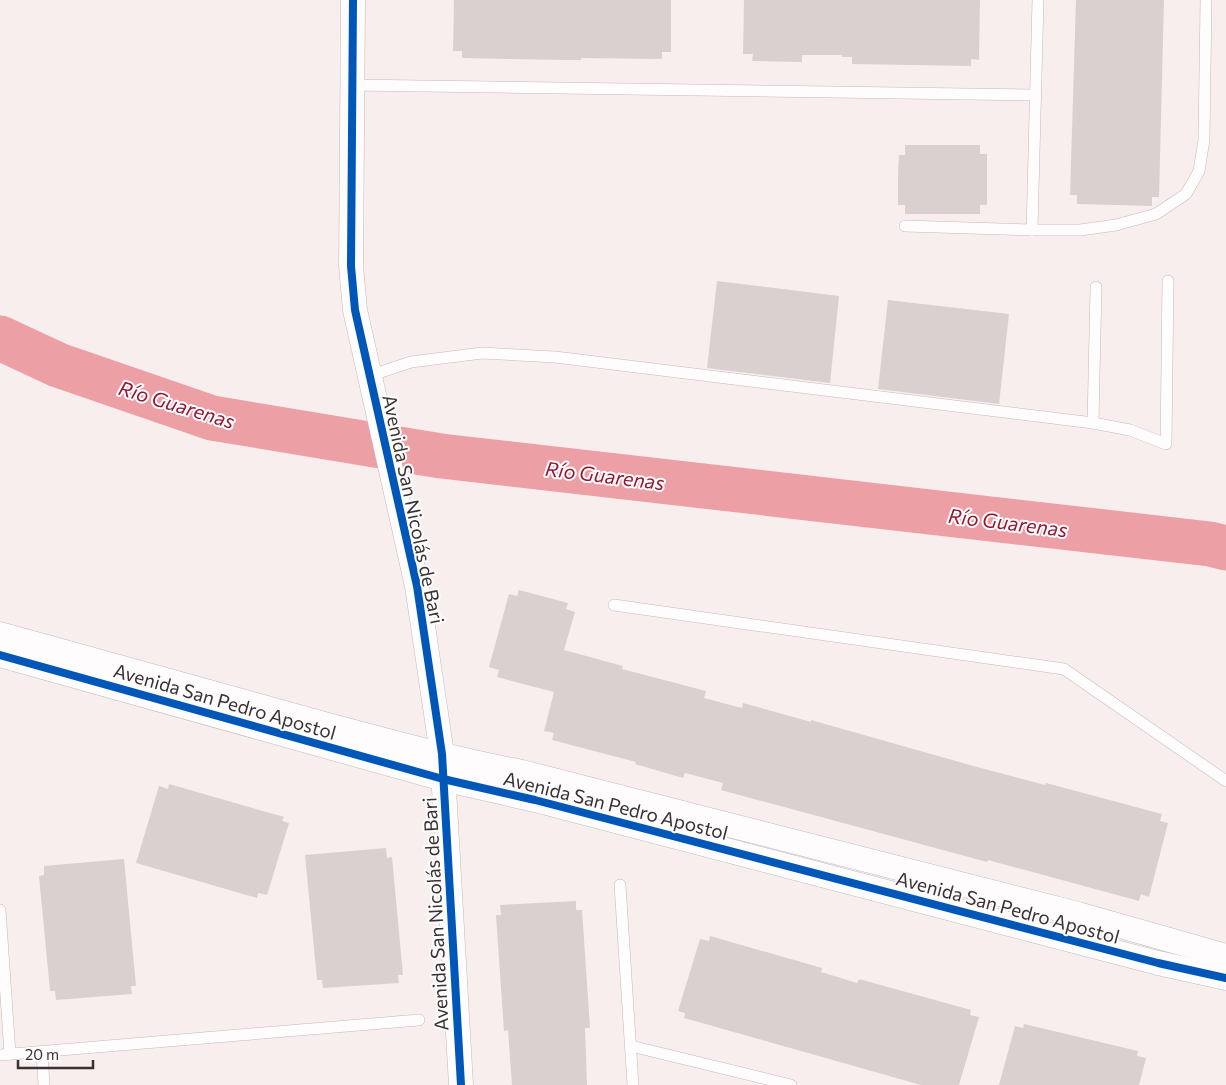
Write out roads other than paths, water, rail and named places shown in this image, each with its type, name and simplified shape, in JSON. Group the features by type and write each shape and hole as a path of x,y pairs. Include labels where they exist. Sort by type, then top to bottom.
{"street":[{"name":"Avenida San Nicolás de Bari","path":"353,0 351,266 355,310 417,586 442,754 461,1085"},
{"name":"Avenida San Pedro Apostol","path":"0,634 207,692 442,754 522,772 1078,914 1226,956"},
{"name":"Avenida San Pedro Apostol","path":"0,655 443,779 536,800 1158,963 1226,978"}],"lane":[{"path":"1032,230 1034,95 1038,0"},
{"path":"905,226 1080,230 1116,225 1156,214 1186,194 1199,171 1204,140 1206,0"},
{"path":"352,85 1034,95"},
{"path":"369,376 411,362 482,354 556,357 1093,423 1130,430 1166,444 1168,280"},
{"path":"1093,423 1096,287"},
{"path":"614,605 1064,669 1226,781"},
{"path":"620,885 633,1085"},
{"path":"0,910 5,1055 419,1020"},
{"path":"631,1046 791,1085"},
{"path":"42,1052 44,1085"}],"waterway":[{"name":"Río Guarenas","path":"0,338 58,365 212,418 441,456 1210,544 1226,548"}]}
